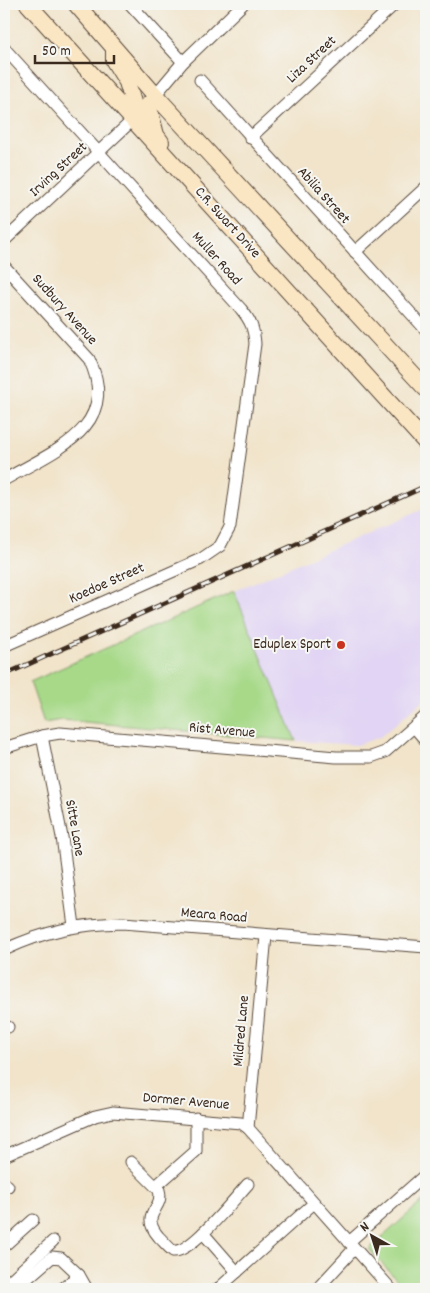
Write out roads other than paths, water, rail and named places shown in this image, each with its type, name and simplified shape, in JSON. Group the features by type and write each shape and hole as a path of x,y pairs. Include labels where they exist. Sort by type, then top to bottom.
{"main road":[{"name":"C.R. Swart Drive","path":"28,4 143,109 426,389"},
{"name":"C.R. Swart Drive","path":"76,4 114,47 168,158 426,443"},
{"path":"114,47 114,61 143,109"}],"street":[{"path":"130,4 183,62"},
{"name":"Irving Street","path":"4,241 99,153 143,109 183,62 243,4"},
{"name":"Liza Street","path":"250,138 395,4"},
{"name":"Muller Road","path":"4,48 242,309 254,330 255,344 238,481 229,533 220,546"},
{"name":"Abilia Street","path":"200,80 250,138 426,330"},
{"path":"355,252 426,187"},
{"name":"Sudbury Avenue","path":"4,266 89,359 95,372 98,390 93,417 81,433 4,480"},
{"name":"Koedoe Street","path":"4,646 202,559 220,546"},
{"name":"Rist Avenue","path":"4,748 42,736 74,733 336,757 371,757 385,752 426,716"},
{"path":"414,727 426,741"},
{"name":"Sitte Lane","path":"42,736 62,837 74,926"},
{"name":"Meara Road","path":"4,950 49,932 74,926 122,923 266,936 426,947"},
{"name":"Mildred Lane","path":"248,1128 266,936"},
{"name":"Dormer Avenue","path":"4,1156 104,1113 126,1112 235,1122 248,1128"},
{"path":"156,1186 194,1153 196,1118"},
{"path":"248,1128 391,1289"},
{"path":"131,1162 156,1186 160,1196 151,1215 150,1223 170,1249 178,1252 203,1233 248,1184"},
{"path":"317,1289 352,1245 426,1174"},
{"path":"218,1289 314,1203"},
{"path":"4,1246 33,1220"},
{"path":"203,1233 237,1272"},
{"path":"4,1286 53,1241"},
{"path":"15,1289 52,1257 60,1258 79,1275 87,1289"},
{"path":"62,1289 79,1275"}],"railway":[{"path":"4,675 426,486"}],"place":[{"name":"Eduplex Sport","path":"341,645"}]}
